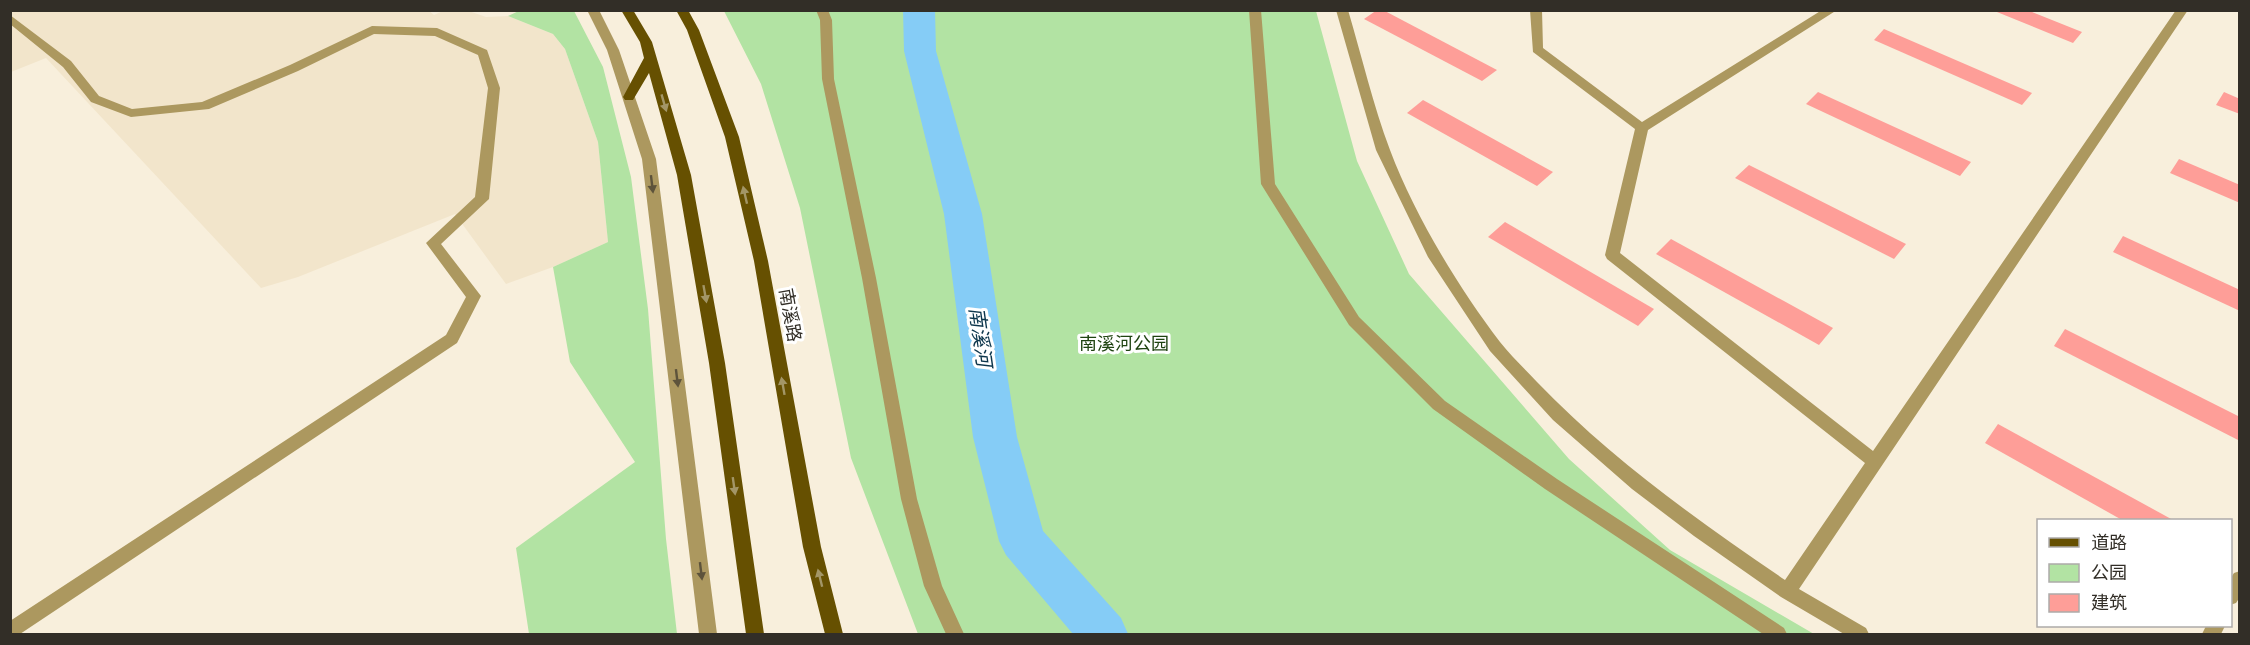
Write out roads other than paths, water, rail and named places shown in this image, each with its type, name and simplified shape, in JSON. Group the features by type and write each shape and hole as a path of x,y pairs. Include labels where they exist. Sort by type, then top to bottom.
{"main road":[{"path":"627,10 646,42 684,175 717,363 755,634"},
{"name":"南溪路","path":"682,10 693,30 732,137 761,261 812,547 834,634"},
{"path":"629,97 651,57"}],"street":[{"path":"593,10 613,50 649,159 708,634"},
{"path":"822,10 826,20 828,79 871,289 909,499 933,586 955,634"},
{"path":"1255,10 1268,184 1354,321 1439,405 1551,483 1778,634"},
{"path":"1342,10 1383,150 1435,257 1495,347 1559,415 1638,484 1700,531 1787,591 1860,634"},
{"path":"1536,10 1537,50 1642,128"},
{"path":"1831,10 1642,128 1612,255 1875,462"},
{"path":"1787,591 2182,10"},
{"path":"10,18 67,64 95,99 131,113 204,106 294,68 372,30 437,32 483,53 494,88 482,199 433,243 474,296 452,339 10,631"},
{"path":"2232,593 2240,579"}],"waterway":[{"name":"南溪河","path":"919,10 920,51 963,214 995,437 1022,541 1104,634"}],"park label":[{"name":"南溪河公园","path":"1124,344"}]}
